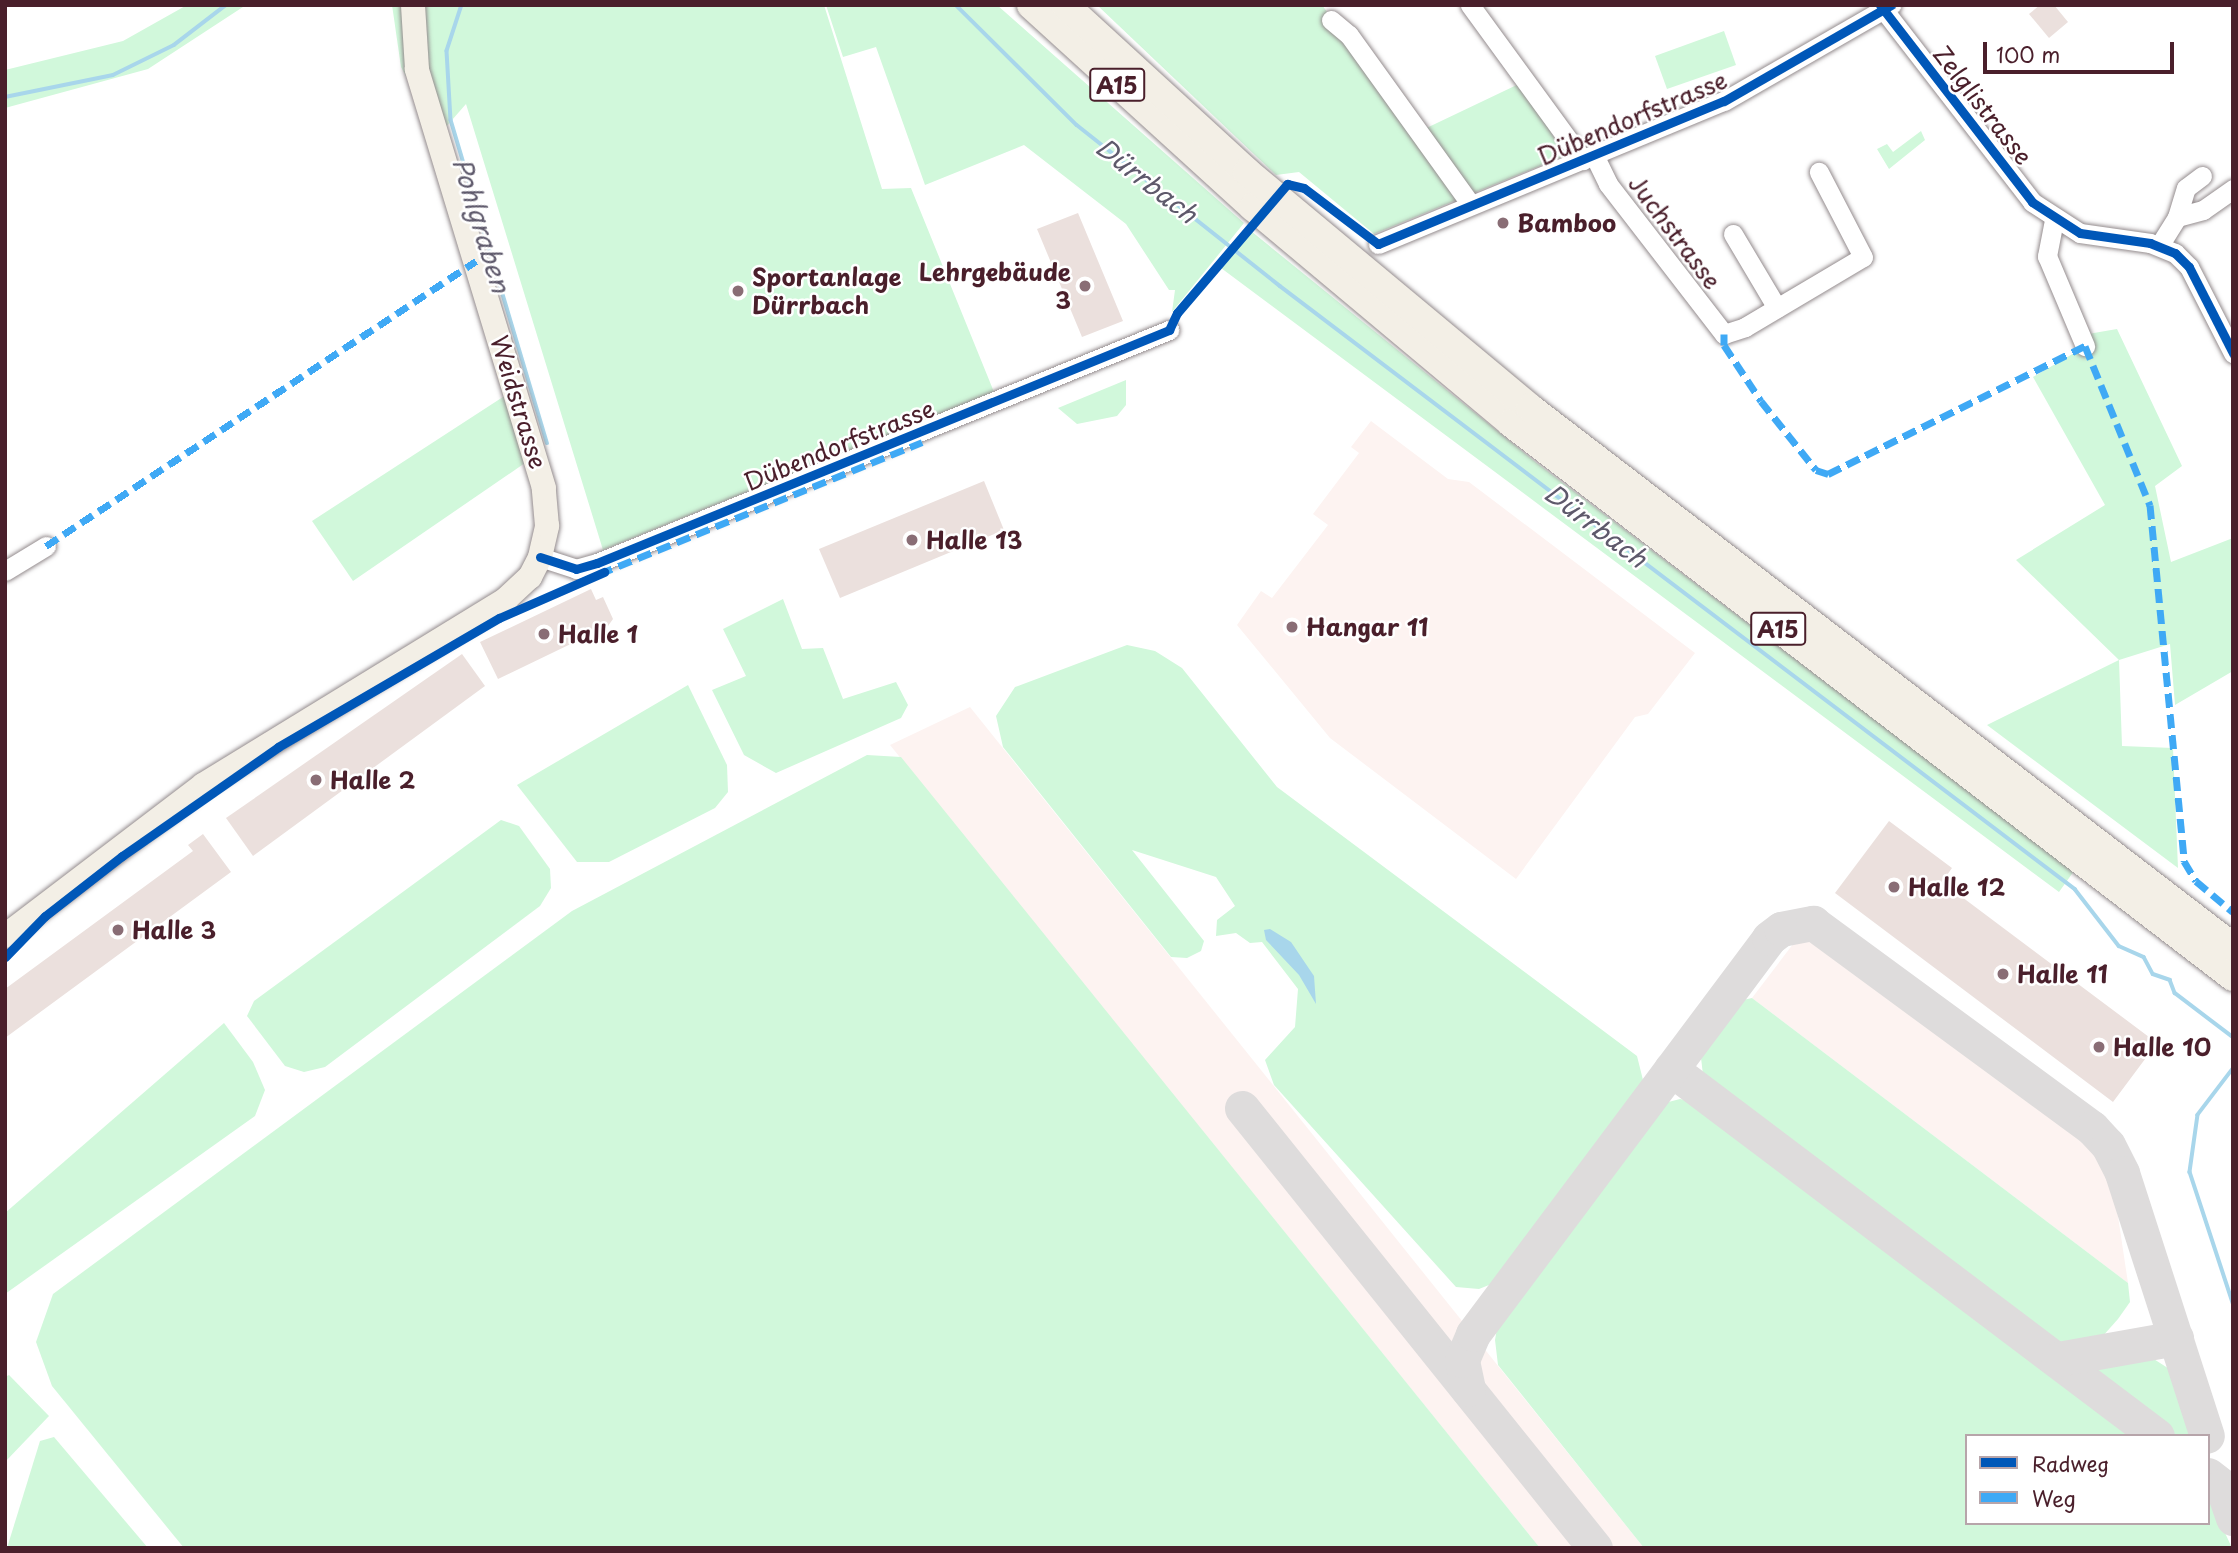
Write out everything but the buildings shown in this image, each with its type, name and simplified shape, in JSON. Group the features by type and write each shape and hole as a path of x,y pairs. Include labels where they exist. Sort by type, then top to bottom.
{"highway":[{"name":"A15","path":"1031,5 1253,207 1502,415 2233,977"},
{"name":"A15","path":"1065,5 1247,172 1530,408 2233,947"}],"main road":[{"name":"Weidstrasse","path":"413,5 417,69 544,488 547,526 540,557"},
{"path":"5,936 230,767 506,599 530,577 540,557"}],"street":[{"name":"Juchstrasse","path":"1470,5 1724,334 1777,308"},
{"name":"Dübendorfstrasse","path":"1378,244 1589,158 1760,83 1885,7"},
{"name":"Zelglistrasse","path":"1885,7 2032,201 2054,220 2080,233 2159,246"},
{"path":"1331,20 1349,35 1471,205"},
{"path":"1733,234 1777,308 1863,257 1819,172"},
{"path":"2202,176 2186,188 2177,217 2159,246 2189,267 2233,353"},
{"path":"2177,217 2203,210 2233,189"},
{"path":"2054,220 2047,256 2084,346"},
{"name":"Dübendorfstrasse","path":"540,557 576,569 597,563 1160,334"},
{"path":"5,571 46,546"}],"shaded area":[{"path":"1371,421 1448,479 1469,482 1695,653 1648,714 1635,717 1516,879 1330,738 1237,625 1261,591 1272,598 1328,525 1313,514 1359,453 1351,447"},
{"path":"970,707 1644,1548 1540,1548 890,745"},
{"path":"1819,910 2104,1123 2128,1283 1752,998"}],"green space":[{"path":"187,5 246,5 148,69 5,108 5,70 123,41"},
{"name":"Sportanlage Dürrbach","path":"392,5 824,5 882,189 911,188 994,392 603,550 466,104 438,136 401,67"},
{"path":"826,5 997,5 1244,223 1172,312 1175,290 1169,290 1126,224 1024,145 925,185 876,47 843,57"},
{"path":"1097,5 1322,5 1416,133 1523,82 1564,156 1374,234 1299,172 1276,175"},
{"path":"1724,31 1736,65 1667,89 1655,56"},
{"path":"1921,131 1925,140 1889,169 1877,149 1887,144 1893,152"},
{"path":"1251,231 1538,464 2074,871 2059,892 1221,268"},
{"path":"2117,329 2182,466 2155,486 2171,562 2233,538 2233,671 2175,705 2170,644 2119,660 2016,560 2105,505 2033,377 2088,345 2088,334"},
{"path":"1126,380 1126,405 1117,416 1077,424 1058,408"},
{"path":"506,395 525,463 353,581 312,521"},
{"path":"783,599 802,649 823,648 843,699 896,682 908,705 901,718 776,773 744,755 712,690 746,676 723,629"},
{"path":"1127,645 1155,651 1182,668 1277,787 1637,1056 1643,1080 1631,1107 1504,1279 1479,1289 1456,1287 1274,1085 1265,1060 1295,1027 1298,989 1262,942 1250,943 1236,933 1216,936 1217,920 1235,906 1216,877 1132,850 1204,941 1201,951 1187,958 1171,957 1003,747 996,716 1015,687"},
{"path":"2119,660 2122,746 2173,748 2178,868 1987,725"},
{"path":"688,685 727,765 728,792 715,808 609,862 577,862 517,785"},
{"path":"867,755 901,757 1540,1548 184,1548 52,1386 36,1342 53,1294 572,911"},
{"path":"501,820 519,826 550,869 551,888 540,906 325,1067 304,1072 285,1066 247,1016 254,1001"},
{"path":"1752,998 2128,1283 2130,1302 2102,1337 2079,1344 2049,1341 1719,1095 1703,1075 1700,1049 1734,1002"},
{"path":"224,1023 253,1062 265,1090 255,1116 5,1294 5,1213"},
{"path":"1680,1099 1699,1103 2140,1434 1965,1434 1965,1525 2210,1525 2210,1500 2232,1548 1644,1548 1498,1365 1495,1340 1499,1317 1657,1105"},
{"path":"2146,1354 2174,1372 2194,1434 2171,1434 2084,1365"},
{"path":"9,1375 49,1416 5,1462 5,1377"},
{"path":"54,1437 148,1548 7,1548 40,1441"}],"water":[{"path":"1270,929 1291,942 1314,976 1316,1004 1299,975 1266,940 1264,930"}],"waterway":[{"name":"Dürrbach","path":"5,97 113,75 174,45 226,5"},
{"name":"Pohlgraben","path":"462,5 447,51 451,120 547,443"},
{"name":"Dürrbach","path":"956,5 1077,125 1280,286 2075,889 2119,946 2144,957 2153,974 2170,980 2175,993 2233,1037"},
{"name":"Dürrbach","path":"2233,1069 2198,1115 2190,1172 2233,1303"}],"taxiway":[{"path":"1468,1389 1462,1360 1473,1334 1769,938 1781,929 1813,923 2092,1128 2108,1145 2122,1173 2206,1434"},
{"path":"1671,1069 2154,1434"},
{"path":"1242,1108 1595,1548"},
{"path":"2058,1359 2176,1338"},
{"path":"2210,1477 2222,1486 2233,1518"}],"marked path":[{"path":"46,546 476,261"},
{"path":"1724,334 1724,345 1761,401 1816,470 1828,474 2085,346 2150,505 2184,861 2196,881 2233,912"},
{"path":"599,574 922,442"}],"cycle path":[{"path":"1880,5 2032,202 2080,233 2150,243 2175,253 2189,267 2233,353"},
{"path":"540,557 576,569 597,563 1169,330 1177,313 1287,184 1304,188 1378,244 1724,101 1891,5"},
{"path":"5,957 45,916 122,856 278,747 499,618 604,572"}],"place":[{"name":"Bamboo","path":"1503,223"},
{"name":"Lehrgebäude 3","path":"1085,286"},
{"name":"Sportanlage Dürrbach","path":"738,291"},
{"name":"Halle 13","path":"912,540"},
{"name":"Hangar 11","path":"1292,627"},
{"name":"Halle 1","path":"544,634"},
{"name":"Halle 2","path":"316,780"},
{"name":"Halle 12","path":"1894,887"},
{"name":"Halle 3","path":"118,930"},
{"name":"Halle 11","path":"2003,974"},
{"name":"Halle 10","path":"2099,1047"}]}
